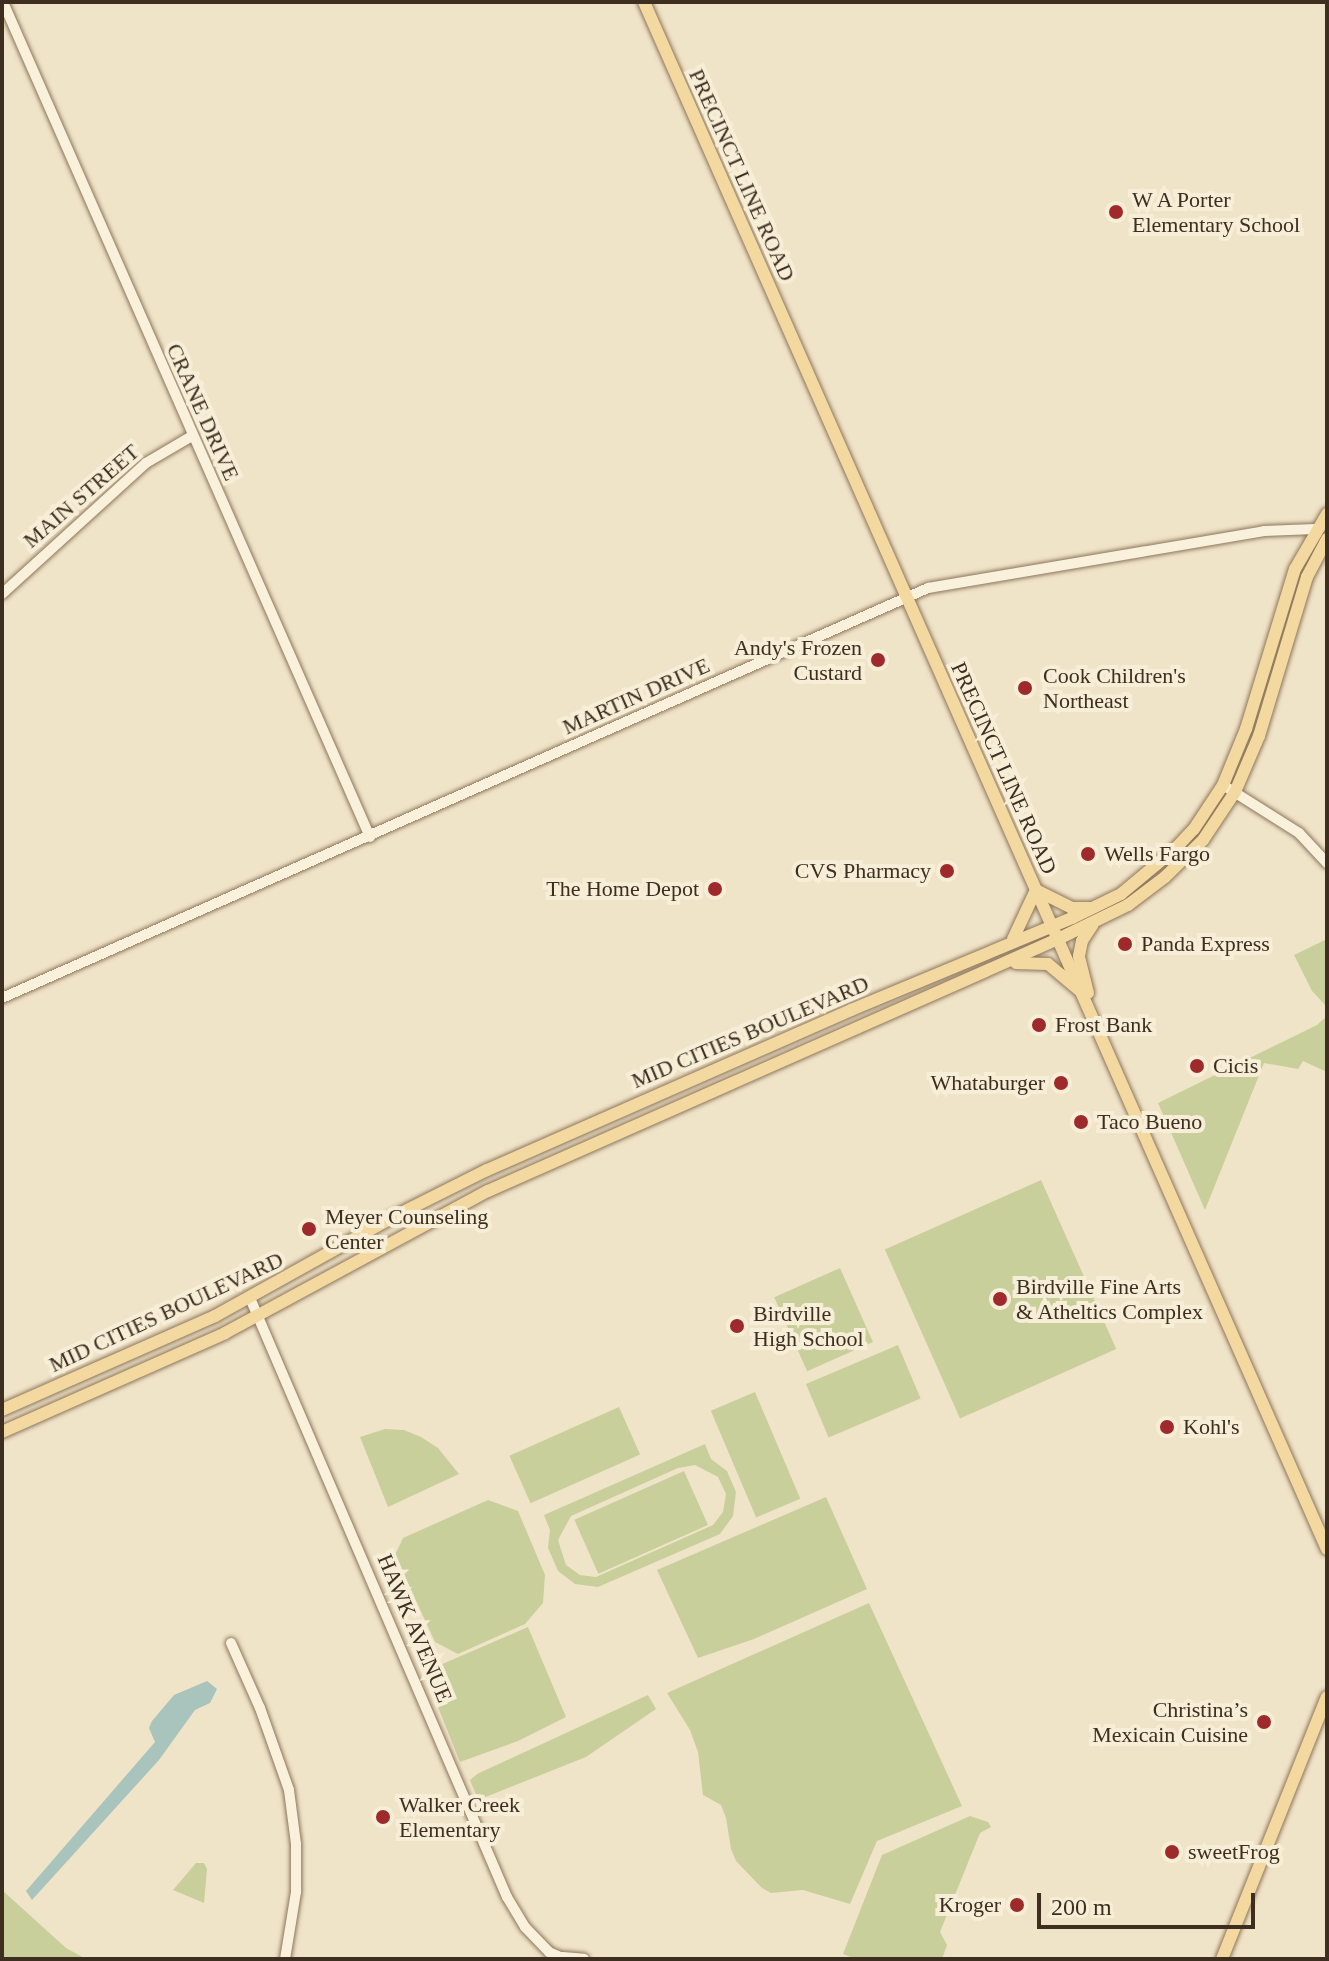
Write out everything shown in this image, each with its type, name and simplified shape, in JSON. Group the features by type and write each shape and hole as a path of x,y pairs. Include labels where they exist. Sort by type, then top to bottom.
{"main road":[{"name":"PRECINCT LINE ROAD","path":"644,2 1327,1547"},
{"name":"MID CITIES BOULEVARD","path":"2,1432 153,1367 258,1315 471,1200 1058,939 1094,915 1157,866 1229,788 1295,569 1315,529 1327,514"},
{"path":"1305,585 1303,572 1316,545 1315,529"},
{"name":"MID CITIES BOULEVARD","path":"2,1410 250,1298 395,1216 630,1106 1009,942 1139,897 1203,840 1259,736 1305,585 1327,539"},
{"path":"1139,897 1146,877 1157,866"},
{"path":"1009,942 1016,937 1036,890 1094,915 1079,956 1088,1007"},
{"path":"997,966 1023,961 1048,964 1081,992"},
{"path":"851,1010 857,1028"},
{"path":"630,1106 652,1118"},
{"path":"462,1183 471,1200"},
{"path":"1222,1959 1326,1701"}],"street":[{"name":"CRANE DRIVE","path":"3,2 370,837"},
{"name":"MAIN STREET","path":"2,594 146,463 192,436"},
{"name":"MARTIN DRIVE","path":"2,998 906,597 935,587 1264,531 1315,529"},
{"path":"1229,788 1299,833 1327,863"},
{"name":"HAWK AVENUE","path":"250,1298 507,1897 525,1927 549,1952 564,1958 584,1959"},
{"path":"231,1643 260,1708 289,1790 296,1844 296,1892 285,1959"}],"green space":[{"path":"1327,939 1327,1007 1312,991 1294,955"},
{"path":"1327,1016 1327,1072 1303,1061 1298,1069 1264,1063 1205,1210 1158,1103 1317,1025"},
{"name":"Birdville Fine Arts & Atheltics Complex","path":"1041,1180 1116,1349 960,1419 885,1250"},
{"path":"840,1268 873,1342 807,1371 774,1297"},
{"path":"898,1345 921,1398 829,1437 806,1384"},
{"path":"755,1392 800,1499 756,1518 711,1411"},
{"path":"619,1407 640,1455 531,1503 509,1456"},
{"path":"385,1429 404,1430 421,1437 438,1448 459,1474 388,1507 360,1437"},
{"path":"705,1444 711,1459 727,1471 736,1492 733,1516 720,1534 598,1587 575,1584 558,1571 548,1548 550,1530 544,1515","holes":["695,1465 718,1477 726,1494 723,1512 713,1525 596,1577 580,1575 566,1565 558,1540 571,1516 678,1468"]},
{"path":"684,1471 708,1525 598,1574 574,1520"},
{"path":"826,1497 867,1589 754,1639 698,1658 657,1570"},
{"path":"488,1500 518,1511 545,1575 543,1603 525,1624 458,1654 435,1642 395,1555 403,1538"},
{"path":"869,1603 962,1806 877,1841 850,1904 803,1890 771,1893 736,1861 721,1805 703,1795 698,1752 690,1730 667,1693"},
{"path":"528,1627 566,1717 518,1741 460,1762 424,1672"},
{"path":"648,1695 656,1709 586,1757 478,1800 470,1780 477,1774"},
{"path":"970,1816 988,1822 991,1827 980,1833 940,1932 947,1945 942,1959 855,1959 843,1954 882,1855"},
{"path":"196,1863 204,1863 207,1869 204,1903 173,1890"},
{"path":"2,1890 66,1948 86,1959 2,1959"}],"water":[{"path":"207,1681 217,1689 210,1703 195,1710 159,1760 32,1900 26,1891 155,1742 149,1728 152,1721 174,1695"}],"place":[{"name":"W A Porter Elementary School","path":"1116,212"},
{"name":"Andy's Frozen Custard","path":"878,660"},
{"name":"Cook Children's Northeast","path":"1025,688"},
{"name":"Wells Fargo","path":"1088,854"},
{"name":"CVS Pharmacy","path":"947,871"},
{"name":"The Home Depot","path":"715,889"},
{"name":"Panda Express","path":"1125,944"},
{"name":"Frost Bank","path":"1039,1025"},
{"name":"Cicis","path":"1197,1066"},
{"name":"Whataburger","path":"1061,1083"},
{"name":"Taco Bueno","path":"1081,1122"},
{"name":"Meyer Counseling Center","path":"309,1229"},
{"name":"Birdville Fine Arts & Atheltics Complex","path":"1000,1299"},
{"name":"Birdville High School","path":"737,1326"},
{"name":"Kohl's","path":"1167,1427"},
{"name":"Christina’s Mexicain Cuisine","path":"1264,1722"},
{"name":"Walker Creek Elementary","path":"383,1817"},
{"name":"sweetFrog","path":"1172,1852"},
{"name":"Kroger","path":"1017,1905"}]}
